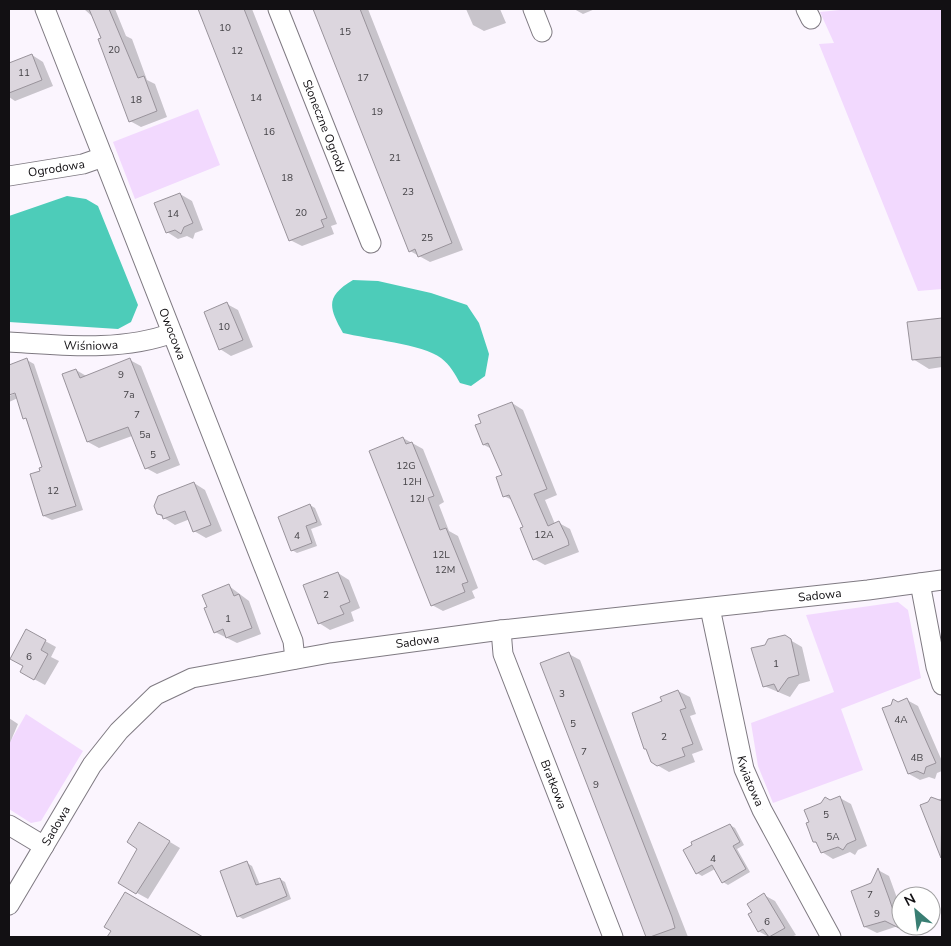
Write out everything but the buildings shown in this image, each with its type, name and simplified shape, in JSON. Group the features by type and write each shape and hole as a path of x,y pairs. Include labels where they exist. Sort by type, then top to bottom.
{"street":[{"name":"Owocowa","path":"45,9 293,641 296,659"},
{"name":"Słoneczne Ogrody","path":"278,9 371,243"},
{"path":"533,9 542,32"},
{"name":"Ogrodowa","path":"9,176 82,164 103,157"},
{"name":"Wiśniowa","path":"9,342 86,346 157,338 172,333"},
{"name":"Sadowa","path":"9,905 92,765 124,724 156,695 192,678 296,659 501,630 710,608 942,580"},
{"path":"920,583 936,667 942,686"},
{"name":"Kwiatowa","path":"710,608 744,769 762,810 831,937"},
{"name":"Bratkowa","path":"501,630 503,654 613,937"},
{"path":"9,825 44,846"}],"shaded area":[{"path":"849,9 942,9 942,289 918,291 819,44 834,43 820,12"},
{"path":"198,109 220,165 135,199 113,142"},
{"path":"67,196 86,199 98,206 138,305 131,322 118,329 9,322 9,216"},
{"path":"353,280 378,281 431,293 467,305 479,323 489,354 485,376 471,386 460,383 447,364 433,353 343,333 334,316 332,303 338,291"},
{"path":"898,602 908,610 921,678 841,709 863,770 773,803 758,766 751,723 834,692 806,615"},
{"path":"26,714 83,751 41,821 31,823 9,809 9,744"}]}
